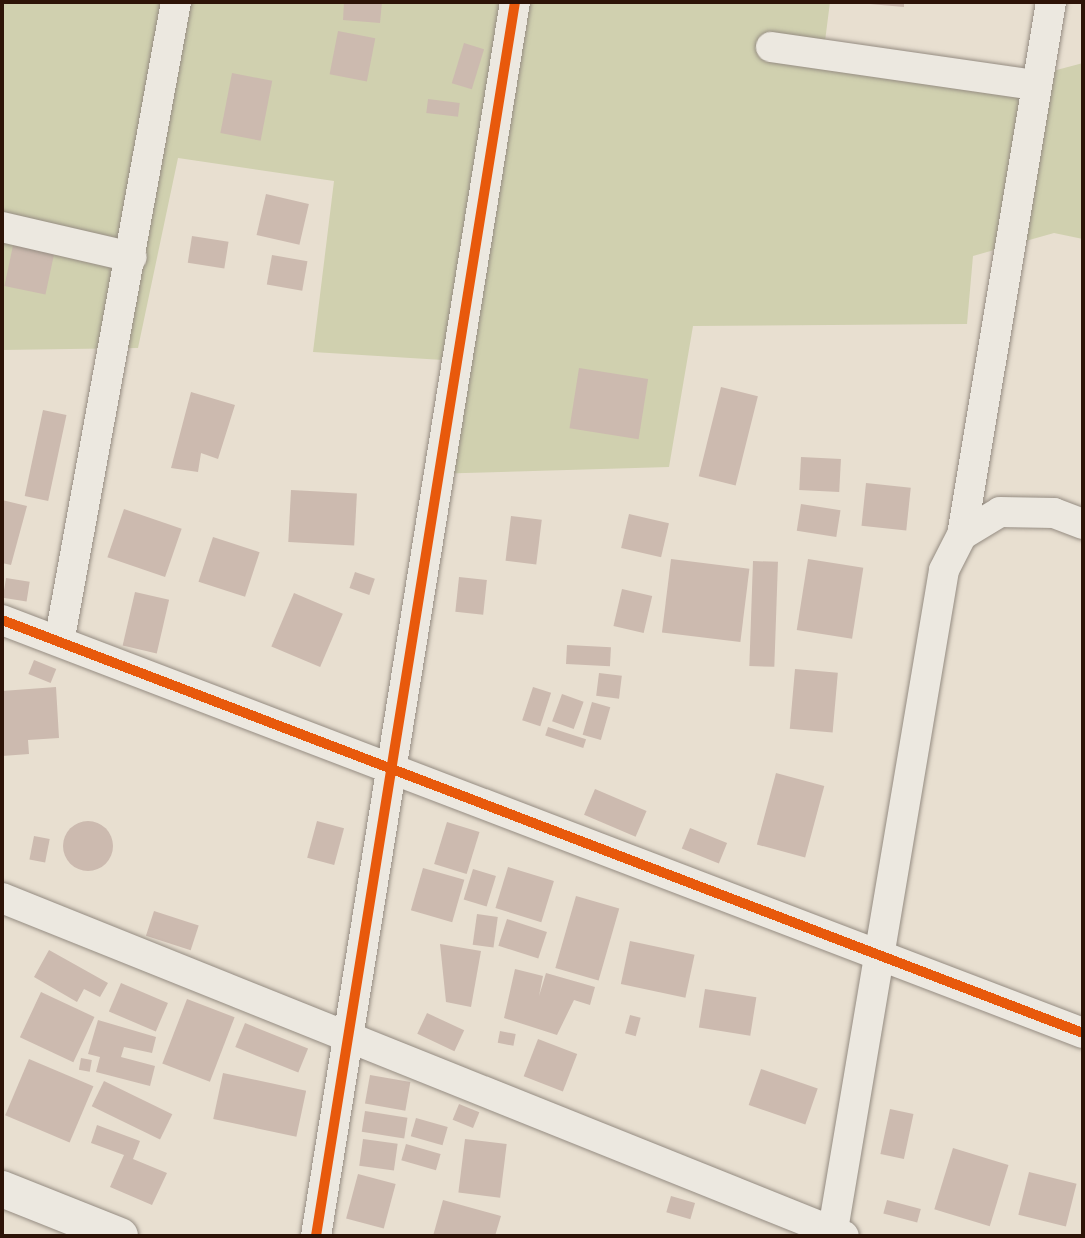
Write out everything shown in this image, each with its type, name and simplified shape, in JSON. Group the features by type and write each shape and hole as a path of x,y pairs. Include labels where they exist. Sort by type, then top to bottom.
{"street":[{"path":"60,637 132,257 176,2"},
{"path":"316,1236 515,2"},
{"path":"2,898 349,1033 836,1235 944,570 962,535 1051,2"},
{"path":"771,47 1036,85"},
{"path":"2,227 132,257"},
{"path":"962,535 1000,512 1054,513 1083,524"},
{"path":"2,620 60,637 391,770 1083,1033"},
{"path":"2,1189 120,1236"}],"green space":[{"path":"2,2 830,2 823,57 1049,72 1083,63 1083,239 1054,233 973,256 967,324 693,326 669,467 429,474 443,360 313,352 334,181 178,158 138,348 2,350"}],"building":[{"path":"344,2 382,2 380,23 343,20"},
{"path":"847,2 904,2 904,7"},
{"path":"338,31 375,38 367,81 330,74"},
{"path":"464,43 484,49 472,89 452,83"},
{"path":"232,73 272,81 261,141 220,133"},
{"path":"428,99 460,103 458,117 426,113"},
{"path":"266,194 309,204 299,245 257,235"},
{"path":"15,236 56,245 45,295 4,286"},
{"path":"192,236 229,242 224,268 188,263"},
{"path":"272,255 307,261 302,291 267,285"},
{"path":"579,368 648,379 639,439 569,428"},
{"path":"721,387 758,396 736,485 699,476"},
{"path":"191,392 235,405 218,459 201,453 198,472 171,468"},
{"path":"43,410 66,415 48,501 25,496"},
{"path":"801,457 841,459 839,492 799,490"},
{"path":"866,483 911,488 906,530 862,526"},
{"path":"291,490 357,493 354,545 288,542"},
{"path":"2,500 27,506 11,565 2,563"},
{"path":"801,504 841,510 836,537 797,531"},
{"path":"124,509 182,529 165,577 107,557"},
{"path":"629,514 669,523 661,557 621,548"},
{"path":"511,516 542,520 536,564 506,561"},
{"path":"213,537 260,552 245,597 198,582"},
{"path":"671,559 749,569 740,642 662,632"},
{"path":"808,559 863,568 852,639 797,630"},
{"path":"753,561 778,562 774,667 749,666"},
{"path":"355,572 375,579 369,595 349,588"},
{"path":"459,577 487,580 483,615 455,612"},
{"path":"6,578 30,582 27,602 3,598"},
{"path":"622,589 652,596 644,633 613,626"},
{"path":"135,592 169,600 157,653 123,646"},
{"path":"294,593 343,614 320,667 271,646"},
{"path":"567,645 611,647 610,666 566,664"},
{"path":"34,660 56,669 51,683 28,674"},
{"path":"795,669 838,673 833,733 790,729"},
{"path":"599,673 622,676 619,699 596,696"},
{"path":"56,687 59,738 28,740 29,754 2,756 2,691"},
{"path":"533,687 551,693 540,726 522,720"},
{"path":"562,694 584,702 574,729 552,721"},
{"path":"592,702 610,707 601,740 583,735"},
{"path":"548,727 586,739 583,748 545,736"},
{"path":"776,773 824,786 805,857 757,844"},
{"path":"595,789 647,811 636,837 584,815"},
{"path":"88,821 105,829 113,846 105,863 88,871 71,863 63,846 71,829"},
{"path":"317,821 344,828 334,865 307,858"},
{"path":"447,822 480,832 467,874 434,864"},
{"path":"690,828 727,843 719,863 682,848"},
{"path":"34,836 50,839 45,863 29,860"},
{"path":"508,867 554,881 541,922 495,908"},
{"path":"423,868 464,880 452,922 411,910"},
{"path":"473,869 496,876 487,907 464,900"},
{"path":"576,896 619,908 599,980 555,968"},
{"path":"154,911 199,926 191,950 146,936"},
{"path":"477,914 498,917 493,948 473,945"},
{"path":"507,919 547,932 538,959 498,946"},
{"path":"630,941 695,955 685,998 621,984"},
{"path":"440,944 481,951 471,1007 446,1002"},
{"path":"49,950 108,983 100,997 84,989 77,1002 34,977"},
{"path":"515,969 543,976 539,996 546,973 595,987 590,1005 574,1000 557,1035 504,1018"},
{"path":"121,983 168,1003 156,1031 109,1012"},
{"path":"705,989 756,997 750,1036 699,1028"},
{"path":"41,992 94,1017 73,1062 20,1037"},
{"path":"187,999 235,1017 210,1082 162,1063"},
{"path":"427,1013 464,1030 454,1051 417,1034"},
{"path":"630,1015 641,1018 636,1036 625,1033"},
{"path":"98,1020 156,1037 152,1053 124,1047 121,1057 155,1066 150,1086 96,1072 100,1057 88,1054"},
{"path":"245,1023 308,1048 298,1073 235,1047"},
{"path":"500,1031 516,1034 513,1046 498,1043"},
{"path":"538,1039 577,1054 563,1091 524,1076"},
{"path":"81,1058 92,1060 90,1072 79,1070"},
{"path":"29,1059 93,1086 70,1143 5,1115"},
{"path":"761,1069 818,1089 805,1124 749,1105"},
{"path":"223,1073 306,1091 296,1137 213,1119"},
{"path":"370,1075 410,1082 405,1111 365,1104"},
{"path":"104,1081 172,1114 160,1139 92,1106"},
{"path":"459,1104 479,1112 473,1128 453,1120"},
{"path":"890,1109 913,1114 904,1159 880,1154"},
{"path":"365,1111 407,1118 404,1138 362,1132"},
{"path":"416,1118 448,1127 442,1145 411,1136"},
{"path":"97,1125 140,1141 133,1159 167,1173 152,1205 110,1187 124,1155 91,1143"},
{"path":"363,1139 398,1144 394,1171 359,1166"},
{"path":"465,1139 507,1144 500,1198 458,1193"},
{"path":"406,1144 441,1154 436,1170 401,1160"},
{"path":"953,1148 1008,1165 990,1226 934,1209"},
{"path":"1029,1172 1077,1184 1066,1227 1018,1215"},
{"path":"358,1174 396,1184 384,1229 346,1218"},
{"path":"671,1196 695,1203 690,1219 666,1212"},
{"path":"443,1200 501,1216 495,1236 433,1236"},
{"path":"887,1200 921,1209 917,1223 883,1214"}],"cycle path":[{"path":"316,1236 515,2"},
{"path":"2,620 1083,1033"}]}
